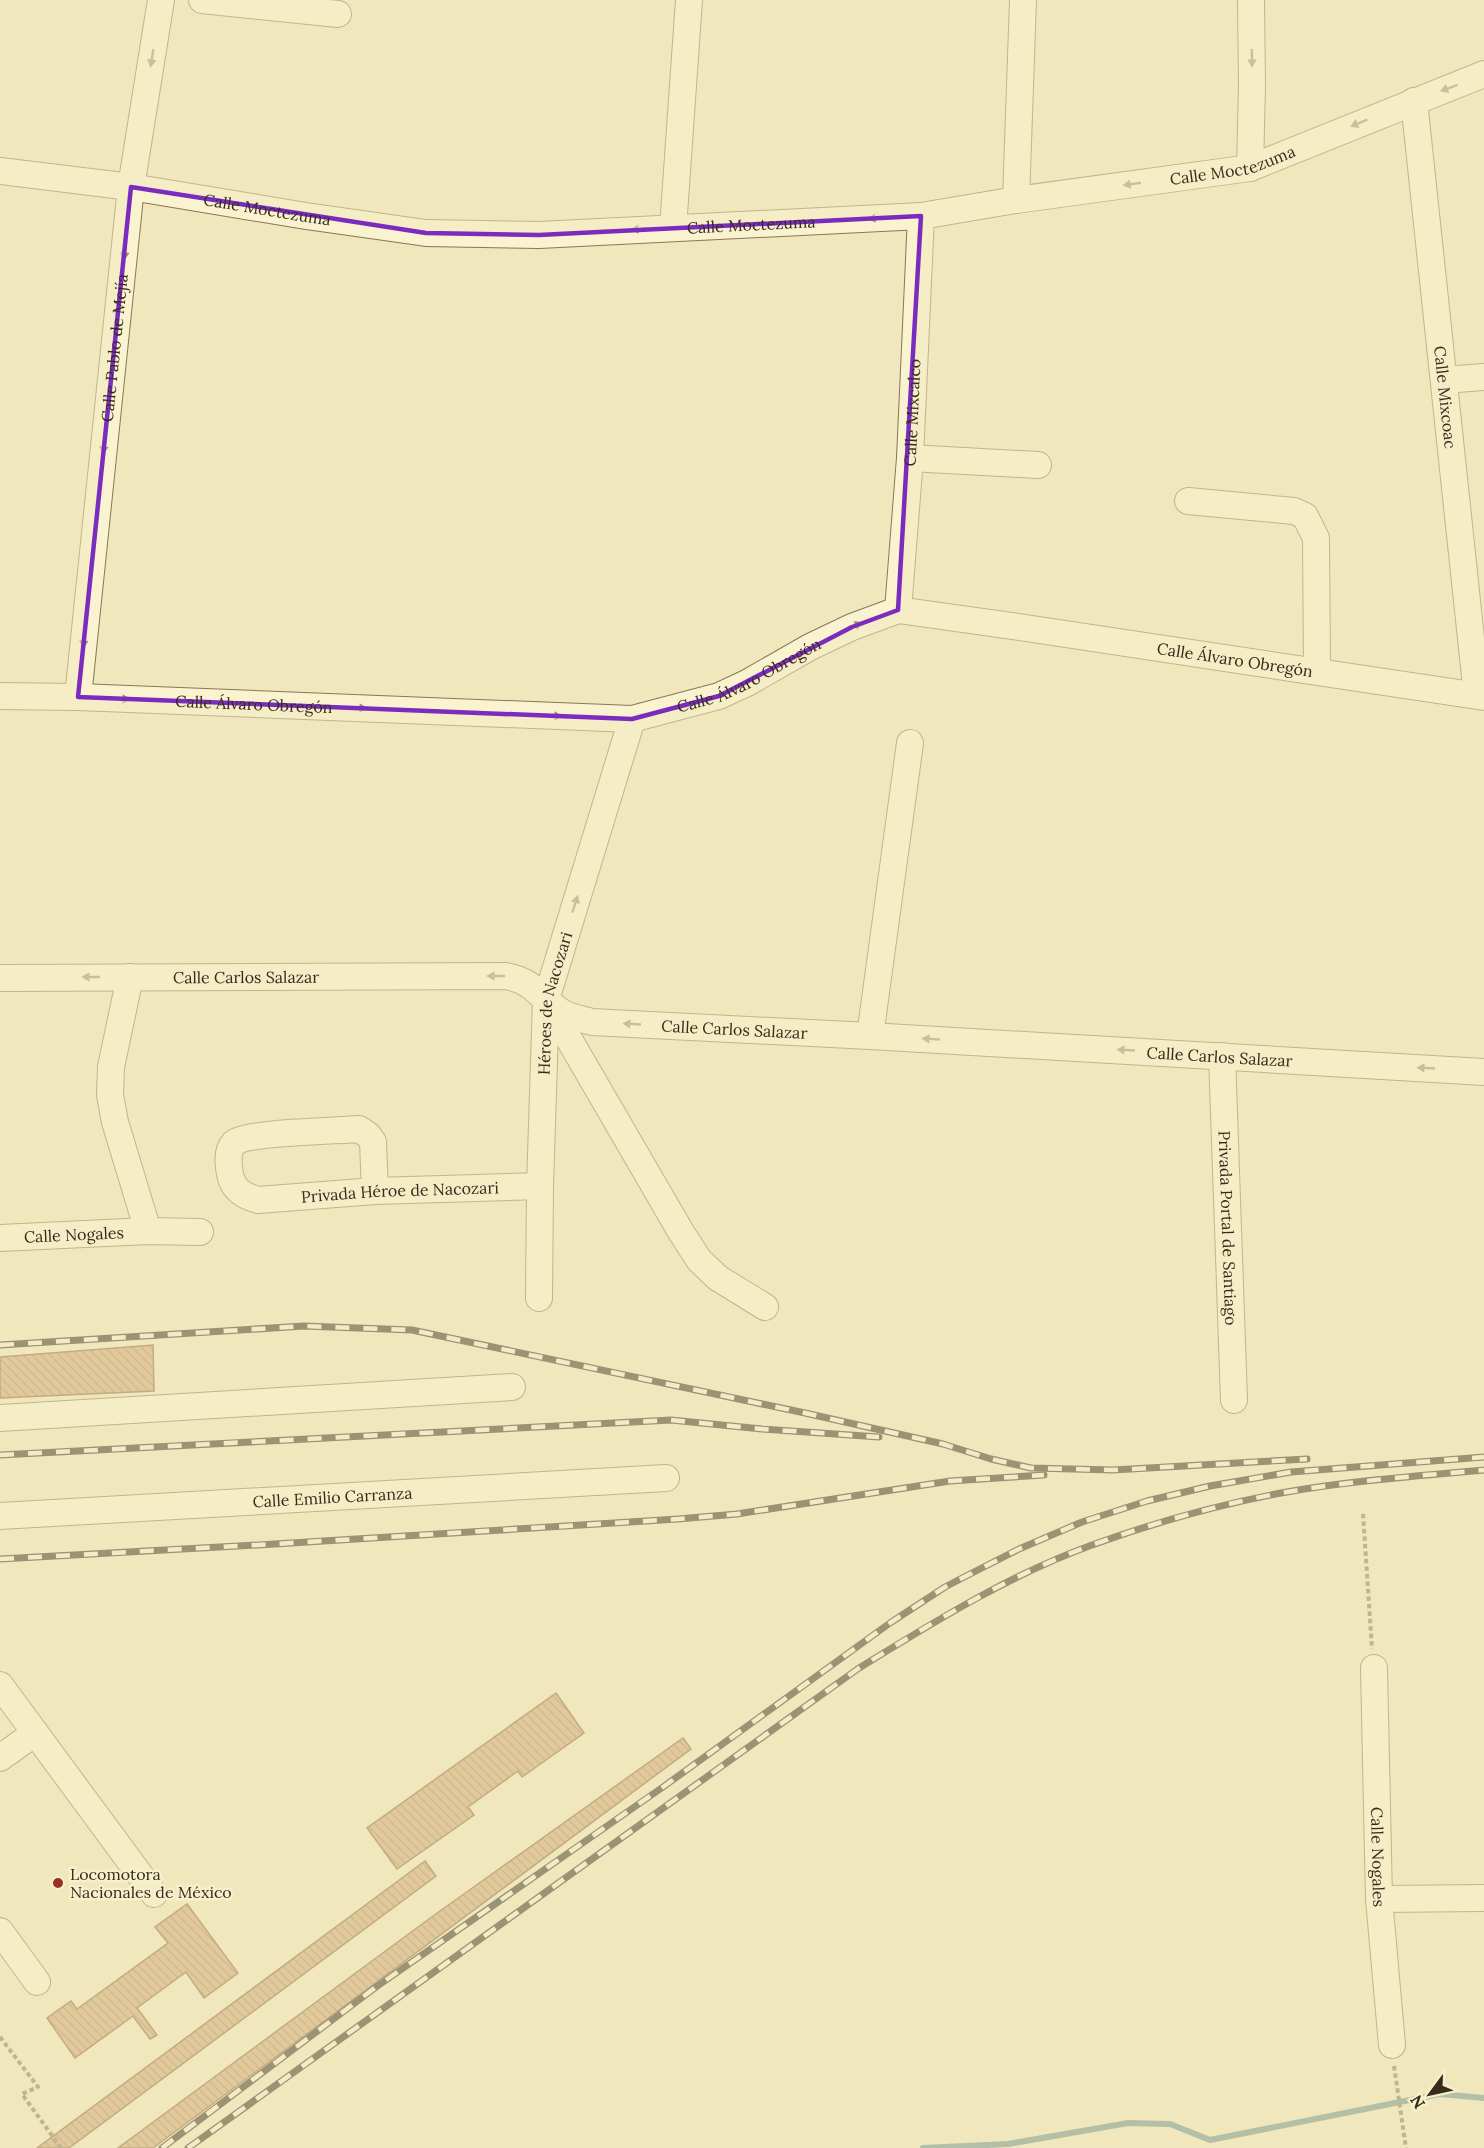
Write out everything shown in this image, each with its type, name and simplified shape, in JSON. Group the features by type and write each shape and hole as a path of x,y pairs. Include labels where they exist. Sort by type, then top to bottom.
{"street":[{"name":"Calle Pablo de Mejía","path":"78,697 131,187 161,0"},
{"path":"202,0 338,14"},
{"path":"673,228 689,0"},
{"path":"1016,200 1023,0"},
{"path":"1250,168 1251,0"},
{"name":"Calle Moctezuma","path":"0,171 131,187 426,233 539,235 921,216 1016,200 1250,168 1484,74"},
{"name":"Calle Mixcoac","path":"1414,101 1481,696"},
{"name":"Calle Mixcalco","path":"898,610 910,458 921,216"},
{"path":"1444,380 1484,377"},
{"path":"910,458 1038,465"},
{"path":"1188,501 1294,511 1305,516 1316,538 1317,671"},
{"name":"Calle Álvaro Obregón","path":"0,696 78,697 632,719 719,696 852,627 898,610 1481,696"},
{"name":"Héroes de Nacozari","path":"539,1298 546,1000 632,719"},
{"path":"870,1036 910,743"},
{"path":"130,976 111,1067 110,1095 115,1122 148,1231"},
{"name":"Calle Carlos Salazar","path":"0,978 506,976 522,979 530,984 566,1015 592,1022 1484,1071"},
{"path":"546,1000 699,1260 718,1278 765,1307"},
{"name":"Privada Portal de Santiago","path":"1222,1056 1234,1400"},
{"name":"Privada Héroe de Nacozari","path":"375,1191 373,1142 369,1135 359,1129 252,1136 235,1142 229,1150 230,1174 234,1186 243,1196 258,1200 375,1191 540,1186"},
{"name":"Calle Nogales","path":"0,1238 148,1231 200,1232"},
{"path":"0,1418 512,1387"},
{"name":"Calle Emilio Carranza","path":"0,1516 666,1478"},
{"name":"Calle Nogales","path":"1374,1668 1379,1899 1393,2054"},
{"path":"0,1685 154,1894"},
{"path":"0,1758 35,1733"},
{"path":"1379,1899 1484,1898"},
{"path":"0,1931 37,1982"}],"path":[{"path":"1363,1514 1374,1668"},
{"path":"0,2037 38,2087 22,2094 61,2148"},
{"path":"1393,2054 1406,2147"}],"highlighted area":[{"path":"131,187 426,233 539,235 921,216 898,610 852,627 719,696 632,719 78,697"}],"building":[{"path":"153,1345 154,1391 0,1398 0,1357"},
{"path":"556,1693 584,1733 522,1777 518,1771 468,1807 474,1815 397,1869 367,1828"},
{"path":"683,1738 691,1749 153,2148 118,2148 433,1916"},
{"path":"425,1861 436,1876 69,2148 37,2148"},
{"path":"187,1904 238,1973 204,1998 186,1972 137,2008 157,2035 150,2039 133,2016 75,2058 47,2018 71,2001 77,2009 168,1943 155,1927"}],"waterway":[{"path":"923,2148 1008,2144 1128,2123 1170,2124 1210,2140 1440,2094 1484,2098"}],"railway":[{"path":"0,1345 304,1326 412,1330 805,1413 943,1444 991,1459 1031,1468 1113,1470 1307,1459"},
{"path":"0,1455 671,1420 879,1437"},
{"path":"162,2148 376,1987 663,1787 890,1623 945,1587 1019,1549 1082,1522 1147,1501 1210,1486 1291,1472 1484,1457"},
{"path":"188,2148 859,1668 1002,1585 1031,1570 1092,1545 1138,1529 1233,1503 1331,1485 1484,1470"},
{"path":"0,1559 678,1519 737,1514 950,1481 1044,1475"}],"place":[{"name":"Locomotora Nacionales de México","path":"58,1883"}]}
